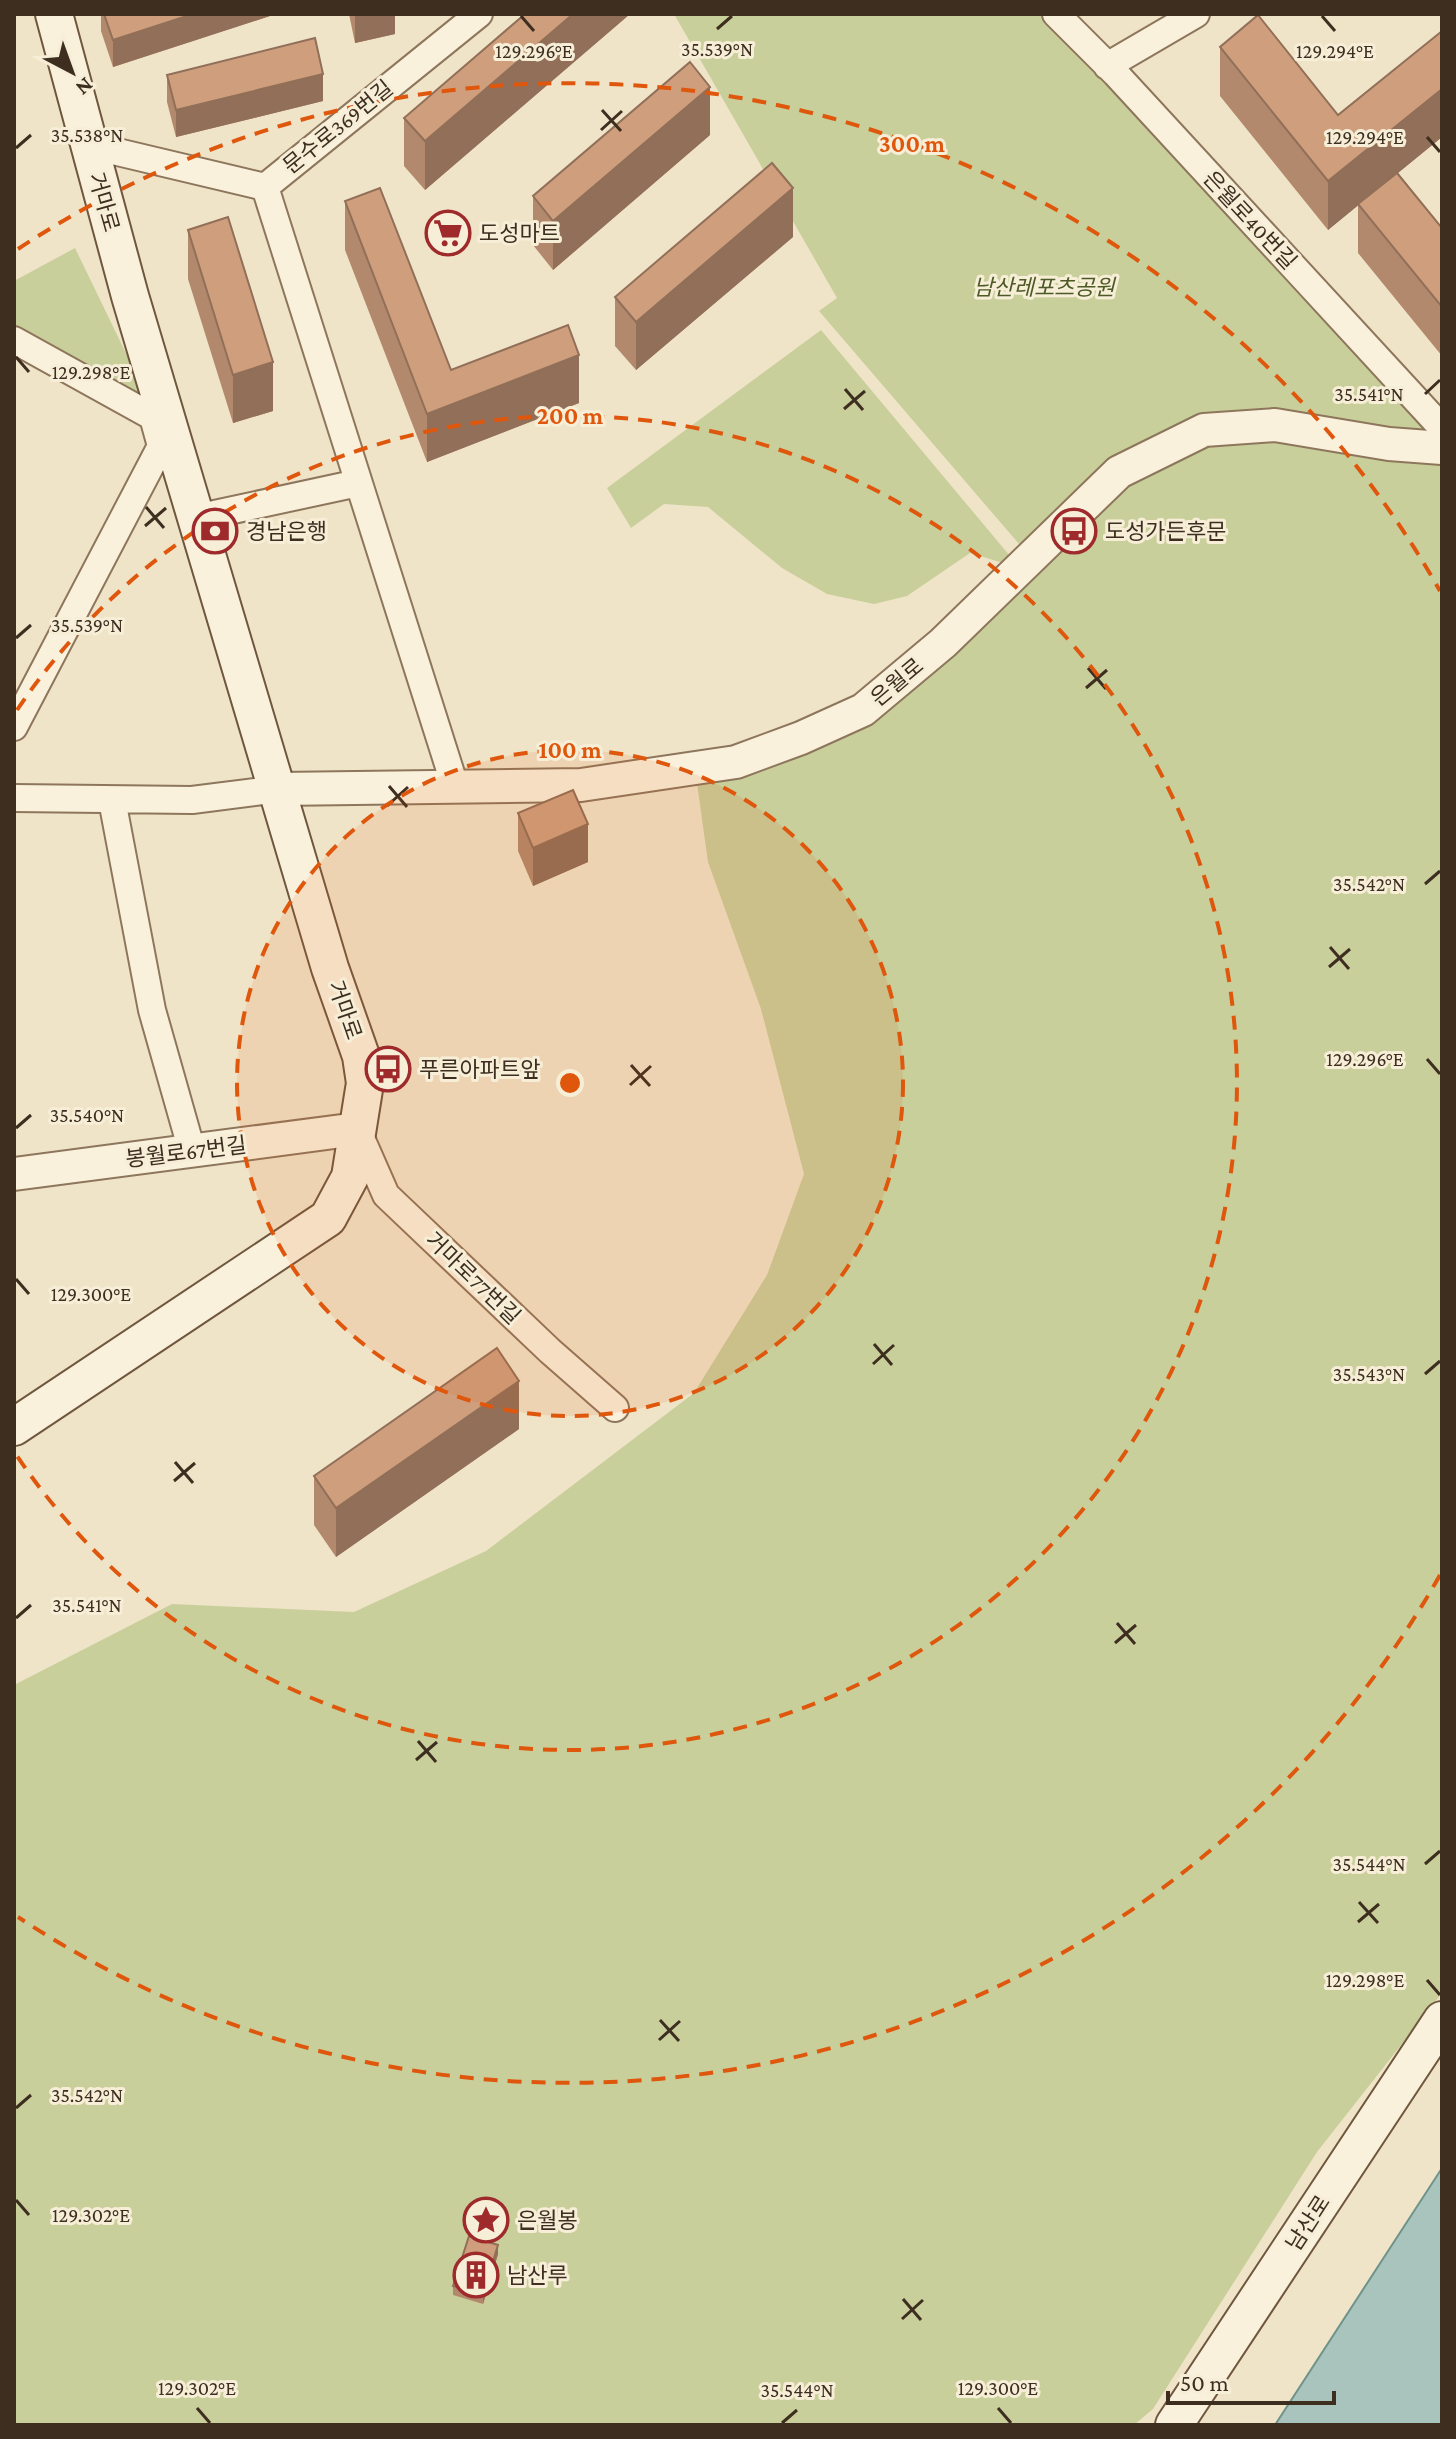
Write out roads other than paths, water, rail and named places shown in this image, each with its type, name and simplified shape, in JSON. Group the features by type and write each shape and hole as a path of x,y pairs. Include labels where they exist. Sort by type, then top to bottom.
{"main road":[{"name":"거마로","path":"14,1427 328,1218 350,1177 365,1083 361,1056 330,968 196,518 164,429 54,14"},
{"name":"남산로","path":"1174,2425 1442,2020"},
{"name":"남산로","path":"1196,2425 1442,2042"}],"street":[{"name":"문수로369번길","path":"88,145 265,187 479,14"},
{"name":"은월로40번길","path":"1056,14 1442,428"},
{"path":"1107,66 1196,14"},
{"path":"265,187 455,786"},
{"path":"14,340 164,429 161,446 14,727"},
{"name":"은월로","path":"278,789 581,785 736,762 801,738 863,710 943,643 1119,472 1204,430 1275,425 1389,444 1442,448"},
{"path":"196,518 358,483"},
{"path":"14,798 192,800 278,789"},
{"path":"112,800 152,1010 192,1151"},
{"name":"봉월로67번길","path":"14,1174 357,1129"},
{"name":"거마로77번길","path":"357,1129 386,1195 550,1351 615,1408"}],"water":[{"path":"1442,2168 1442,2425 1275,2425"}],"place":[{"name":"도성마트","path":"448,233"},
{"name":"경남은행","path":"215,531"},
{"name":"도성가든후문","path":"1074,531"},
{"name":"푸른아파트앞","path":"388,1069"},
{"name":"은월봉","path":"486,2220"},
{"name":"남산루","path":"476,2275"}],"park label":[{"name":"남산레포츠공원","path":"1044,287"}]}
